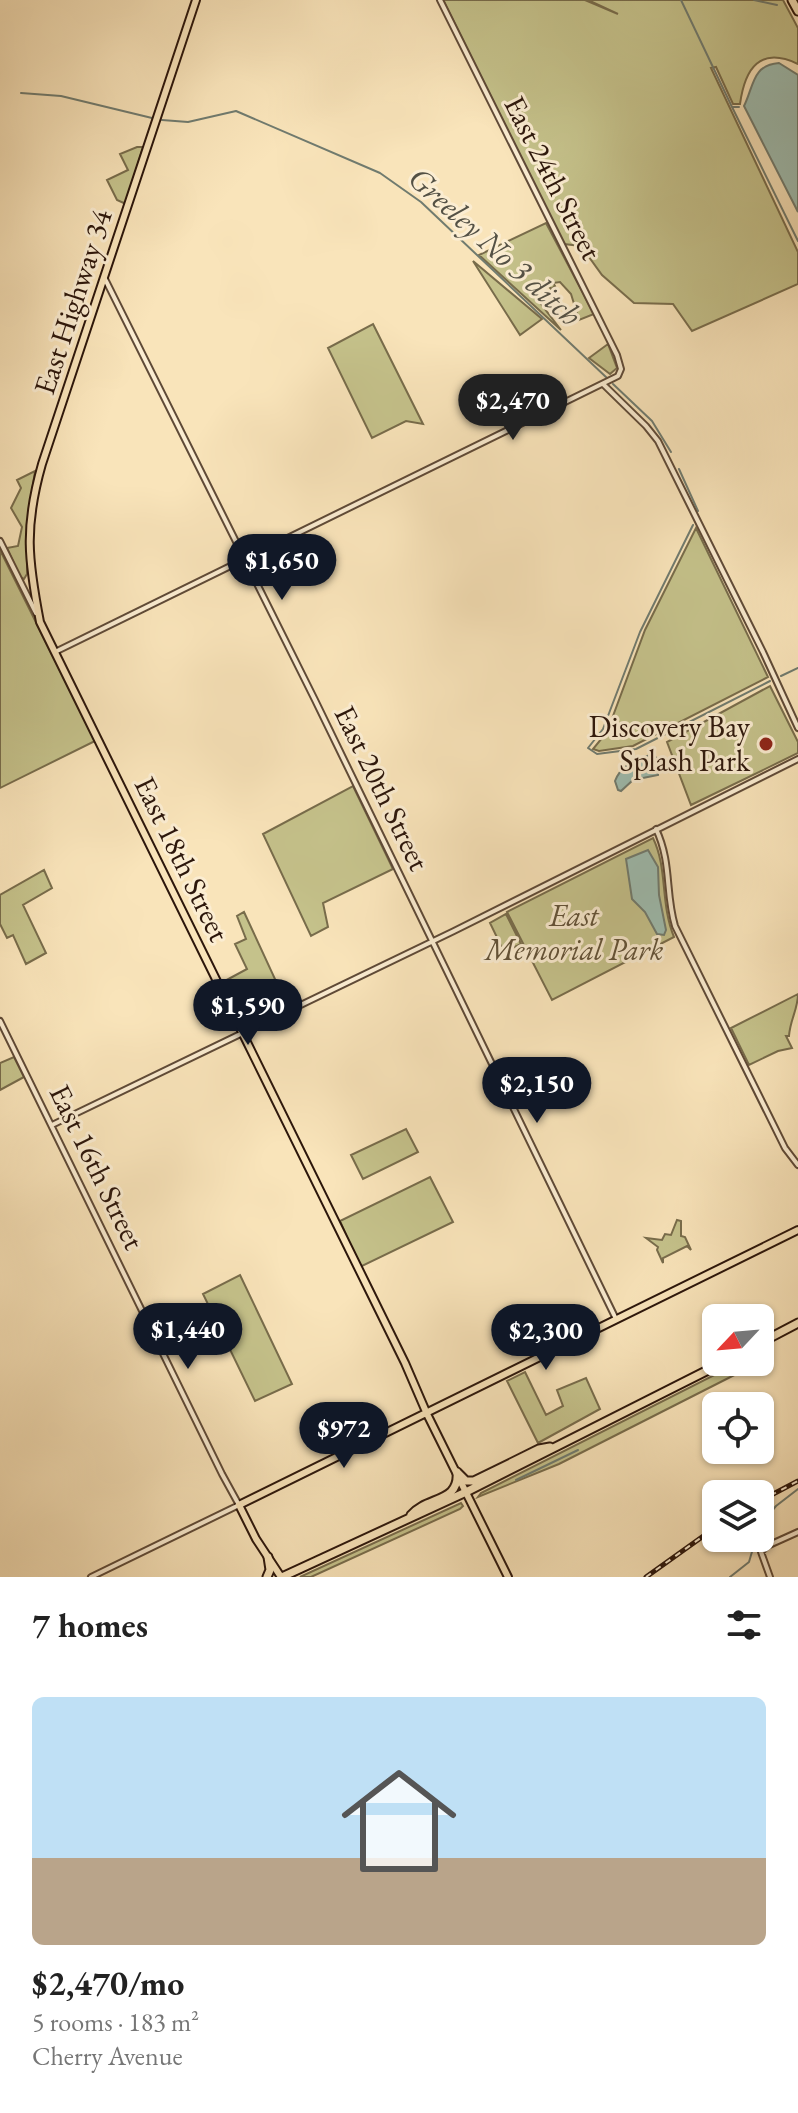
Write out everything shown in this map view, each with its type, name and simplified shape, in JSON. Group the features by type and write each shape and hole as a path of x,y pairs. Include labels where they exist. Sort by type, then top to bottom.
{"highway":[{"path":"792,0 798,11"},
{"path":"774,1336 798,1323"},
{"path":"282,1577 466,1492 702,1373"},
{"path":"457,1472 466,1481 474,1481 539,1449 560,1445"},
{"path":"410,1518 417,1509 455,1490 457,1472"},
{"path":"267,1577 270,1570 268,1557"}],"main road":[{"name":"East Highway 34","path":"40,622 31,579 28,539 34,492 196,0"},
{"name":"East 18th Street","path":"40,622 508,1577"},
{"path":"282,1577 239,1505 798,1230"}],"street":[{"name":"East 24th Street","path":"440,0 617,355 621,369 618,376 603,384"},
{"name":"East 20th Street","path":"104,277 616,1321"},
{"path":"55,652 603,384 646,426 664,453 798,728"},
{"name":"East 18th Street","path":"0,541 40,622"},
{"path":"21,583 31,579"},
{"path":"52,1125 432,942 798,759"},
{"path":"656,829 667,861 669,899 675,926 785,1148 798,1165"},
{"name":"East 16th Street","path":"0,1021 239,1505"},
{"path":"91,1577 239,1505"},
{"path":"770,1577 761,1552 767,1546 798,1532"}],"green space":[{"path":"443,0 585,0 618,14 588,0 783,0 798,28 798,64 785,59 764,59 746,80 740,104 733,104 716,67 711,68 798,252 798,284 692,331 673,304 634,303 602,275 581,246 564,244"},
{"path":"143,147 126,204 117,200 107,180 128,170 120,154"},
{"path":"546,223 594,314 579,320 571,294 560,282 553,283 555,286 551,289 545,282 531,291 561,330 479,255"},
{"path":"473,261 542,319 520,335"},
{"path":"373,324 423,424 406,421 372,438 328,348"},
{"path":"608,344 617,368 610,374 589,358"},
{"path":"35,471 27,526 27,574 24,579 20,577 7,548 18,546 22,527 11,508 21,488 17,480"},
{"path":"696,528 768,677 633,746 599,751 593,749 607,732 645,630"},
{"path":"0,550 95,741 0,788"},
{"path":"770,686 798,742 798,753 691,805 667,742"},
{"path":"353,786 393,869 323,903 328,927 311,936 263,834"},
{"name":"East Memorial Park","path":"653,838 661,862 667,912 674,937 552,1000 507,912"},
{"path":"44,870 52,888 23,905 46,953 26,964 13,935 7,938 0,924 0,895"},
{"path":"244,912 287,1005 258,1020 249,1002 234,1009 221,983 247,969 235,944 246,939 237,916"},
{"path":"506,914 521,944 504,952 490,923"},
{"path":"798,994 789,1036 786,1036 792,1048 749,1065 731,1028"},
{"path":"14,1057 24,1077 0,1090 0,1063"},
{"path":"406,1129 418,1152 363,1179 351,1155"},
{"path":"430,1177 453,1222 360,1267 340,1221"},
{"path":"677,1220 681,1221 681,1236 685,1237 691,1250 687,1246 663,1258 663,1263 658,1247 646,1238 662,1240 665,1234 671,1235"},
{"path":"240,1275 292,1384 255,1401 203,1294"},
{"path":"525,1372 546,1415 563,1406 557,1390 586,1378 600,1409 538,1443 507,1381"},
{"path":"712,1376 732,1376 559,1464 478,1497"},
{"path":"461,1503 463,1506 460,1509 311,1577 300,1577"}],"shaded area":[{"path":"779,63 798,75 798,212 744,106 759,72"},
{"path":"650,755 657,758 658,775 633,780 621,791 618,790 615,781 621,771"},
{"path":"648,850 658,867 659,895 666,930 664,935 657,934 645,912 632,899 626,859"}],"waterway":[{"path":"681,0 732,107 739,107"},
{"path":"754,0 777,5"},
{"name":"Greeley No 3 ditch","path":"21,93 61,96 152,118"},
{"path":"732,107 798,241"},
{"name":"Greeley No 3 ditch","path":"162,120 188,122 236,111 380,173 421,202 607,378"},
{"name":"Greeley No 3 ditch","path":"613,384 652,421 671,452"},
{"name":"Greeley No 3 ditch","path":"679,469 698,511"},
{"name":"Greeley No 3 ditch","path":"693,525 640,632 603,729 588,748 597,754 636,749 770,681"},
{"path":"781,676 798,668"},
{"path":"516,1480 578,1450"},
{"name":"Greeley No 3 ditch","path":"774,1508 798,1489"},
{"name":"Greeley No 3 ditch","path":"730,1577 749,1562 752,1552"}],"railway":[{"path":"774,1494 798,1481"},
{"path":"646,1577 702,1537"}],"place":[{"name":"Discovery Bay Splash Park","path":"766,744"}]}
